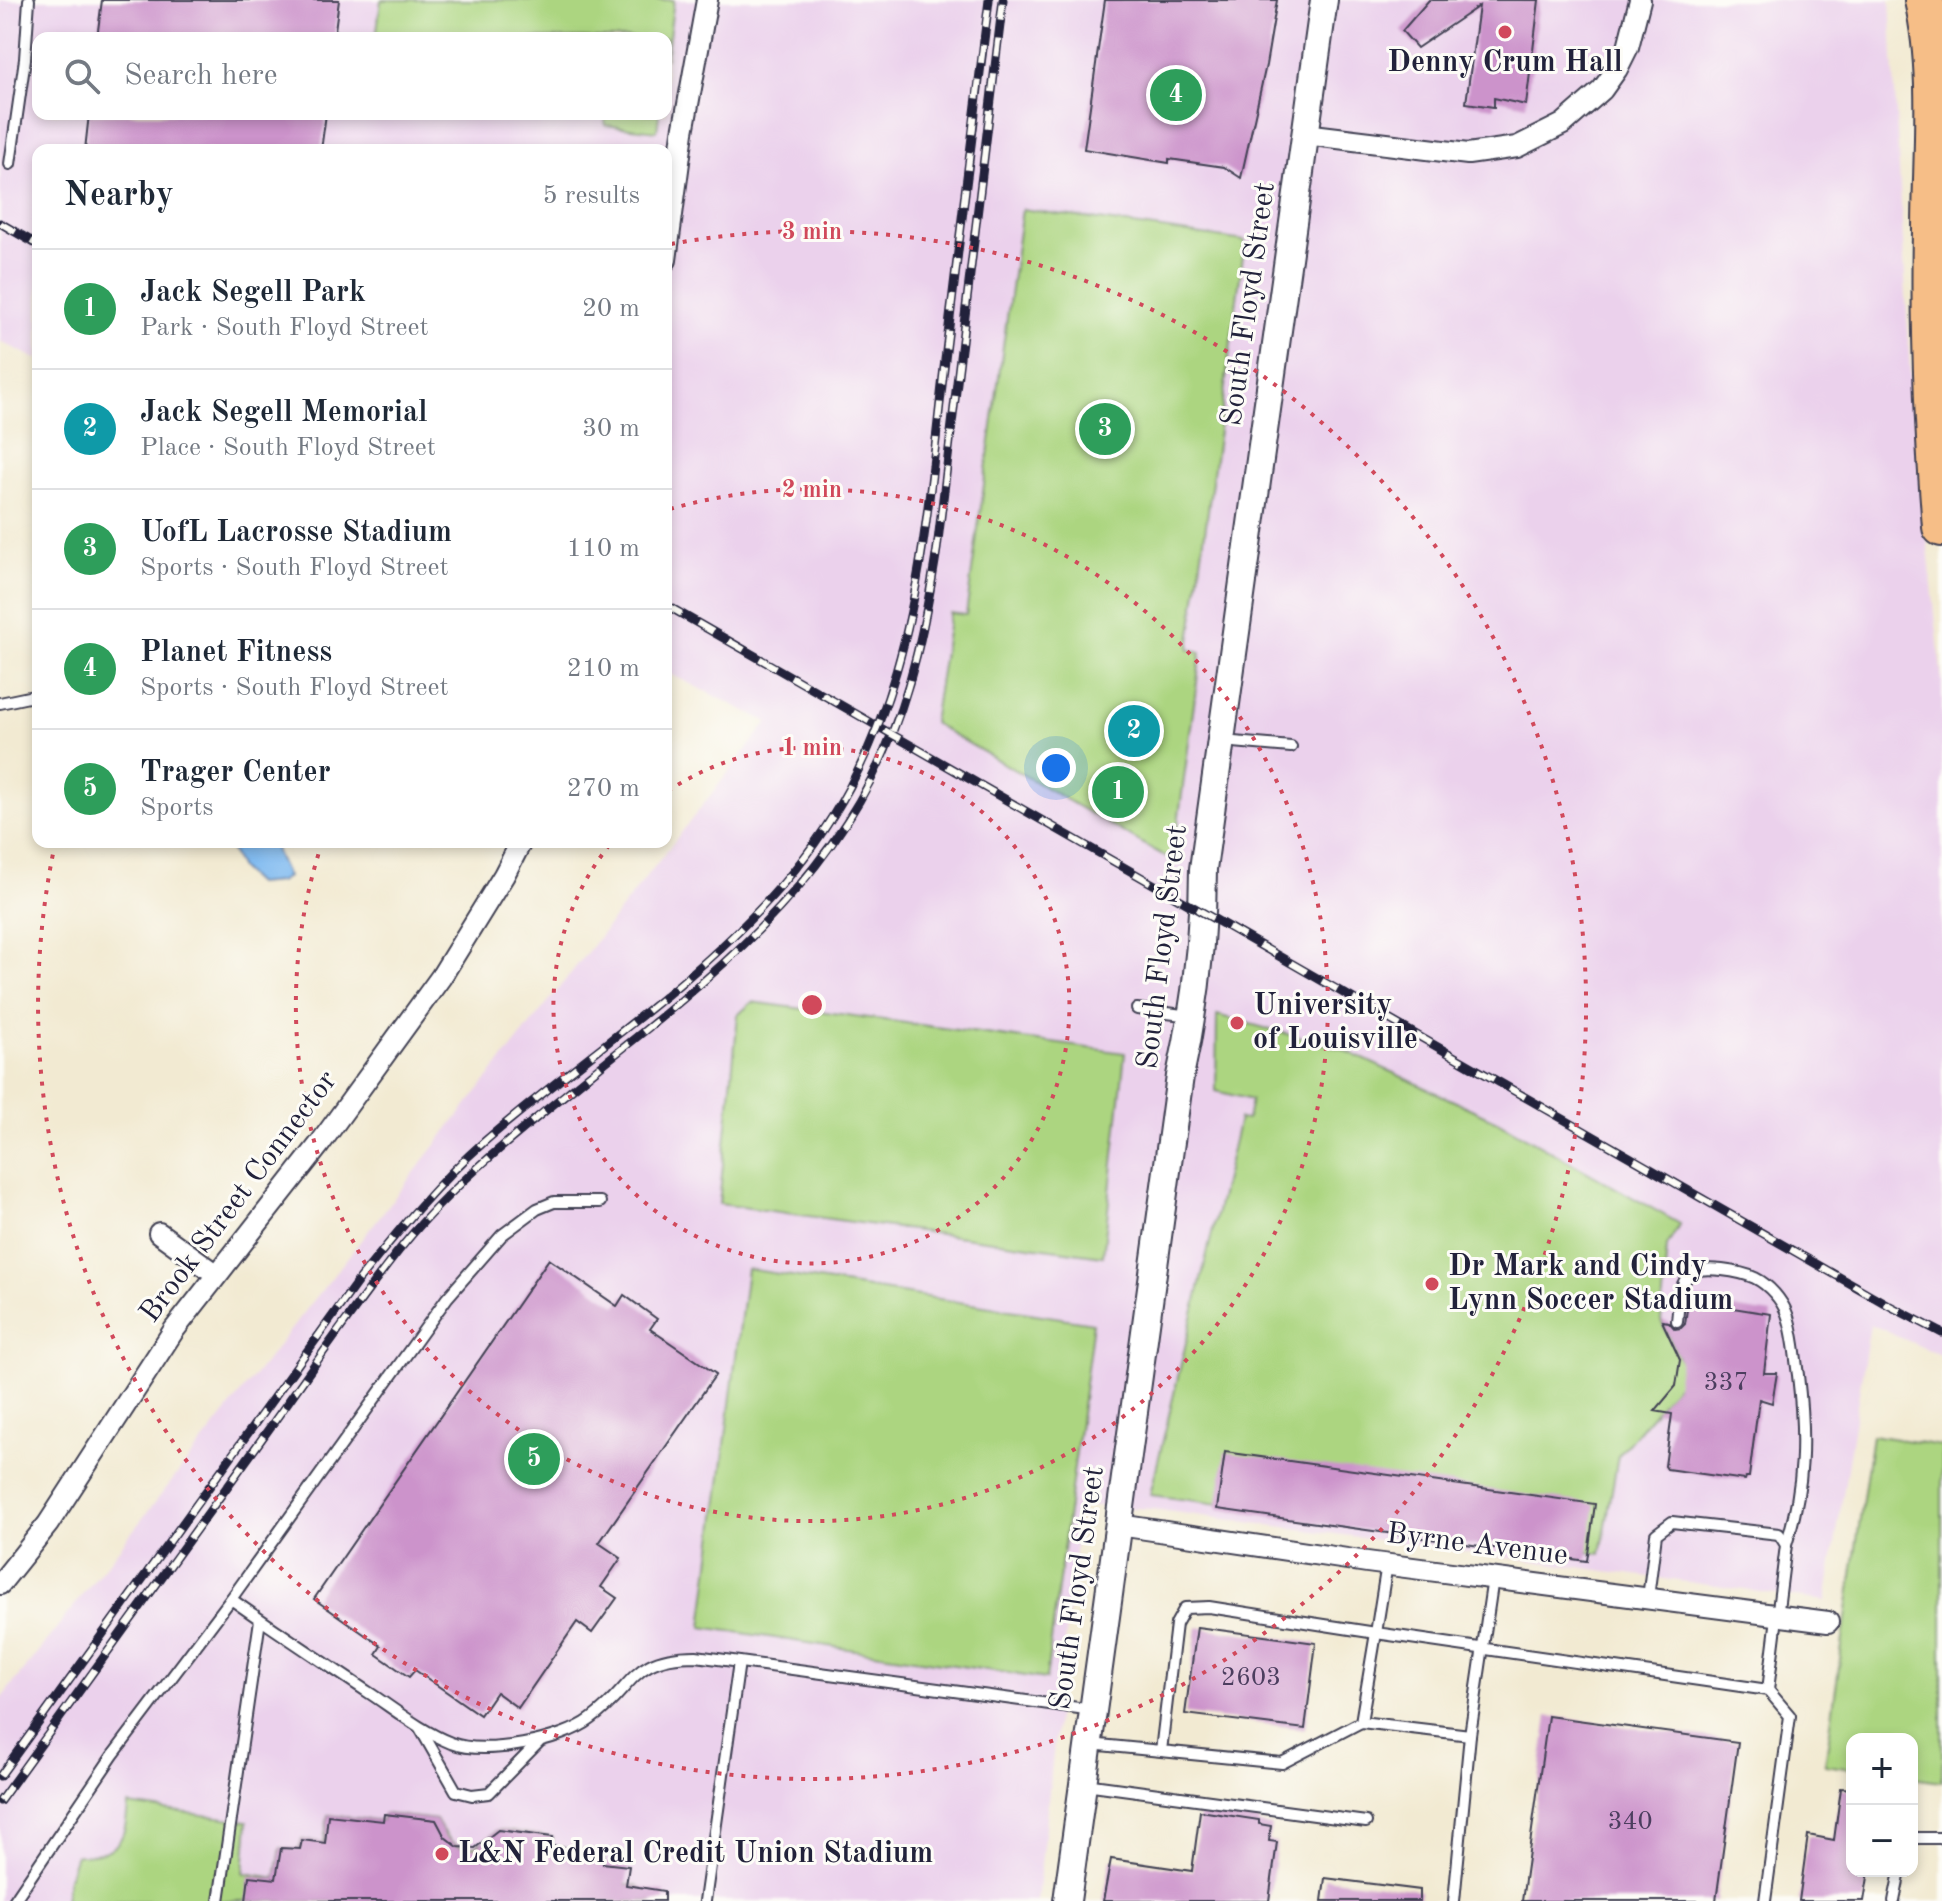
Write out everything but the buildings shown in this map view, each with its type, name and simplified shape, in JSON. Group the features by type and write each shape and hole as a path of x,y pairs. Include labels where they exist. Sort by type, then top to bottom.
{"highway":[{"path":"1924,0 1933,54 1932,269 1942,527"}],"street":[{"path":"672,169 707,0"},
{"name":"South Floyd Street","path":"1067,1901 1190,1016 1203,914 1203,869 1324,0"},
{"path":"1305,134 1468,154 1493,152 1529,142 1563,124 1602,90 1628,47 1640,0"},
{"name":"Brook Street Connector","path":"0,1584 48,1524 117,1421 146,1371 216,1274 261,1220 441,977 517,848"},
{"path":"159,1233 216,1274"},
{"name":"Byrne Avenue","path":"1119,1525 1828,1622"}],"lane":[{"path":"10,164 25,59 29,0"},
{"path":"0,703 32,696"},
{"path":"1221,740 1291,747"},
{"path":"1137,1009 1190,1016"},
{"path":"14,1901 113,1755 231,1599 447,1298 502,1235 537,1209 554,1202 600,1202"},
{"path":"1677,1321 1681,1290 1690,1275 1705,1267 1755,1278 1777,1296 1787,1314 1796,1356 1803,1446 1798,1508 1786,1545 1768,1690"},
{"path":"1648,1598 1656,1534 1672,1522 1770,1531 1784,1538 1786,1545"},
{"path":"1361,1722 1387,1564"},
{"path":"1454,1901 1470,1735 1493,1578"},
{"path":"231,1599 419,1726 453,1744 504,1748 558,1736 591,1719 632,1677 653,1662 669,1656 696,1656 1093,1710"},
{"path":"1161,1751 1176,1624 1185,1608 1209,1607 1481,1650 1768,1690 1790,1716 1765,1901"},
{"path":"219,1901 260,1620"},
{"path":"705,1901 739,1662"},
{"path":"1089,1743 1282,1763 1361,1722 1470,1735"},
{"path":"419,1726 456,1791 472,1795 489,1793 539,1742"},
{"path":"1083,1784 1366,1822"},
{"path":"1918,1838 1942,1838"},
{"path":"1894,1901 1899,1877"}],"shaded area":[{"name":"University of Louisville","path":"0,0 1890,0 1910,373 1942,682 1942,1356 1870,1324 1826,1601 1152,1509 1080,1505 1037,1901 0,1901 0,1700 768,722 672,675 672,144 32,144 32,357 0,341"}],"green space":[{"path":"381,0 674,0 670,32 377,32"},
{"path":"605,120 658,120 657,131 605,125"},
{"path":"1022,209 1245,241 1189,649 1201,652 1173,861 933,723 950,613 966,615"},
{"path":"752,1002 1125,1053 1103,1256 719,1204 738,1015"},
{"name":"Dr Mark and Cindy Lynn Soccer Stadium","path":"1217,1015 1342,1049 1497,1121 1680,1224 1667,1246 1661,1321 1687,1373 1618,1456 1601,1554 1150,1495 1239,1119 1247,1120 1251,1100 1216,1091"},
{"path":"747,1269 1093,1323 1046,1679 702,1627"},
{"path":"1872,1435 1942,1446 1942,1782 1918,1779 1918,1733 1846,1733 1846,1768 1825,1765"},
{"name":"L&N Federal Credit Union Stadium","path":"128,1805 248,1821 244,1873 276,1878 281,1848 299,1850 302,1840 324,1843 328,1815 382,1821 384,1814 436,1820 449,1839 463,1847 479,1844 498,1830 553,1837 552,1846 604,1853 604,1863 626,1885 639,1887 651,1901 65,1901 68,1878 76,1855 101,1853 116,1845 124,1829"}],"water":[{"path":"230,848 275,848 287,877 279,882 256,884 240,869"}],"railway":[{"path":"0,1776 358,1281 403,1226 485,1141 669,993 739,930 772,896 819,837 856,776 883,713 903,648 917,581 989,0"},
{"path":"0,1801 404,1244 447,1197 494,1154 677,1004 757,931 827,851 857,806 882,757 902,707 928,602 1003,0"},
{"path":"0,223 32,242"},
{"path":"672,608 1888,1305 1942,1333"}],"place":[{"name":"Denny Crum Hall","path":"1505,32"},
{"name":"Planet Fitness","path":"1176,95"},
{"name":"UofL Lacrosse Stadium","path":"1105,429"},
{"name":"Jack Segell Memorial","path":"1134,731"},
{"name":"Jack Segell Park","path":"1118,792"},
{"name":"University of Louisville","path":"1237,1023"},
{"name":"Dr Mark and Cindy Lynn Soccer Stadium","path":"1432,1284"},
{"name":"Trager Center","path":"534,1459"},
{"name":"L&N Federal Credit Union Stadium","path":"442,1854"}]}
